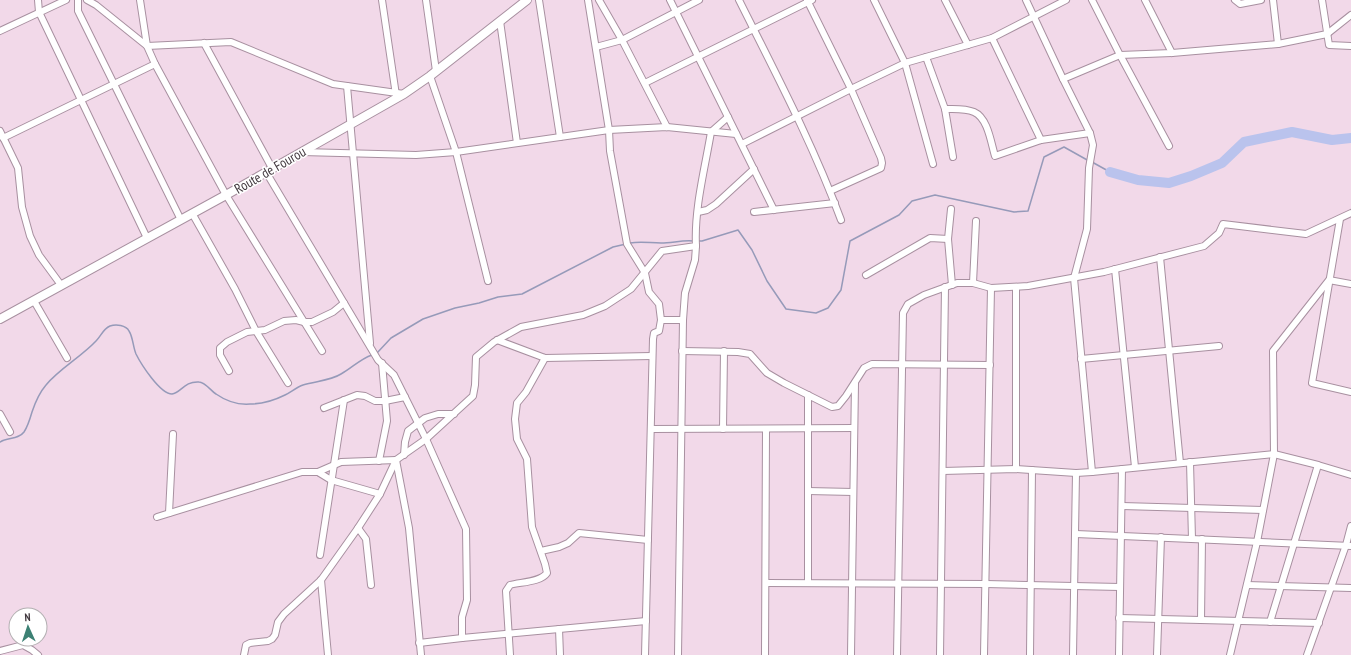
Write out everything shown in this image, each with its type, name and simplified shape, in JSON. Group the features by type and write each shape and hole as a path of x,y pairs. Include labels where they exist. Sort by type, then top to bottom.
{"main road":[{"name":"Route de Fourou","path":"0,319 350,125 396,95 404,94 527,0"}],"street":[{"path":"38,0 39,12 147,238"},
{"path":"0,31 66,0"},
{"path":"78,0 78,11 181,220"},
{"path":"87,0 96,2 147,46 231,42 333,84 396,95 382,0"},
{"path":"140,0 147,46 155,64 226,195 322,351"},
{"path":"426,0 433,73 456,152 488,281"},
{"path":"539,0 560,137"},
{"path":"588,0 609,130 610,151 627,244 645,273 649,292 659,304 661,320 659,331 654,333 652,356 645,655"},
{"path":"599,0 622,40 667,127"},
{"path":"670,0 774,210"},
{"path":"596,47 622,40 699,0"},
{"path":"739,0 796,117 830,191 841,220"},
{"path":"874,0 905,63 933,164"},
{"path":"945,0 968,45"},
{"path":"1026,0 1090,132 1093,145 1089,168 1087,229 1074,278 1092,472"},
{"path":"742,144 851,88 905,63 992,38 1066,0"},
{"path":"1092,0 1169,146"},
{"path":"1146,0 1172,53"},
{"path":"1235,0 1240,4 1261,0"},
{"path":"1273,0 1278,44"},
{"path":"1322,0 1330,45 1351,46"},
{"path":"645,84 809,1 851,88 882,163 881,168 830,191"},
{"path":"1063,79 1120,55 1172,53 1278,44 1327,34 1351,14"},
{"path":"500,21 517,143"},
{"path":"992,38 1041,140"},
{"path":"204,43 269,170 344,303 377,357 394,375 426,439 466,529 467,600 462,617 462,638"},
{"path":"926,57 945,109 953,157"},
{"path":"3,138 155,64"},
{"path":"347,86 371,348"},
{"path":"945,109 965,109 973,111 980,116 985,125 995,156 1041,140 1090,132"},
{"path":"678,655 682,351 685,293 695,260 695,234 711,132 728,117"},
{"path":"302,152 416,155 456,152 609,130 667,127 736,134"},
{"path":"0,131 18,168 22,207 30,236 39,255 60,285"},
{"path":"698,212 707,210 716,204 754,169"},
{"path":"754,212 835,203"},
{"path":"951,209 948,238 952,285"},
{"path":"192,213 235,289 256,331 288,383"},
{"path":"897,655 902,313 908,304 924,295 952,285 973,283 991,288 1016,288 1115,269 1204,246 1219,233 1223,224 1306,234 1351,213"},
{"path":"1340,219 1312,383 1351,392"},
{"path":"973,283 976,221"},
{"path":"866,275 930,238 948,238"},
{"path":"157,517 302,472 318,472 341,462 396,460 426,439 473,396 476,385 476,357 497,340 521,327 583,315 605,306 631,289 662,252 696,246"},
{"path":"1160,257 1180,463"},
{"path":"1115,269 1135,467"},
{"path":"1329,280 1351,284"},
{"path":"1230,655 1257,542 1274,454 1273,350 1329,280"},
{"path":"940,655 945,287"},
{"path":"984,655 991,288"},
{"path":"1016,288 1016,469"},
{"path":"34,301 67,358"},
{"path":"229,371 220,355 220,348 227,342 247,332 265,330 284,321 296,320 312,322 326,316 344,303"},
{"path":"661,320 683,320"},
{"path":"497,340 545,358 652,356"},
{"path":"1081,359 1219,346"},
{"path":"682,351 724,351 750,354 767,373 832,406 838,406 864,368 872,364 990,365"},
{"path":"723,429 724,351"},
{"path":"510,655 506,591 510,585 539,579 544,577 547,573 532,527 527,459 517,439 515,419 517,403 526,392 545,358"},
{"path":"379,461 387,421 382,363"},
{"path":"851,655 854,383"},
{"path":"808,395 808,583"},
{"path":"324,408 357,396 365,396 375,401 385,401 405,397"},
{"path":"320,554 344,400"},
{"path":"0,414 10,432"},
{"path":"404,455 408,430 425,418 438,414 454,414"},
{"path":"650,429 854,428"},
{"path":"765,655 766,429"},
{"path":"169,513 173,434"},
{"path":"943,472 1016,469 1076,473 1274,454 1351,475"},
{"path":"244,655 246,645 272,639 275,635 278,622 284,614 321,580 380,494 396,460"},
{"path":"396,460 409,528 420,655"},
{"path":"1190,462 1192,539"},
{"path":"1270,622 1318,465"},
{"path":"1119,655 1122,469"},
{"path":"1030,655 1032,470"},
{"path":"318,472 331,480 380,494"},
{"path":"1073,655 1076,473"},
{"path":"808,491 853,492"},
{"path":"1122,506 1263,510"},
{"path":"1307,655 1348,546 1351,526"},
{"path":"358,528 366,539 371,585"},
{"path":"540,551 559,547 568,543 579,533 648,540"},
{"path":"1076,534 1348,546"},
{"path":"1157,655 1157,619 1161,537"},
{"path":"1201,620 1202,539"},
{"path":"321,580 328,655"},
{"path":"766,583 986,584 1120,587"},
{"path":"1247,586 1351,588"},
{"path":"1120,618 1319,623"},
{"path":"420,643 646,621"},
{"path":"559,629 560,655"},
{"path":"0,652 23,646 32,650 38,655"}],"waterway":[{"path":"1110,172 1138,180 1169,183 1191,176 1222,163 1244,142 1292,132 1332,140 1351,138"},
{"path":"697,241 702,241 738,230 752,250 767,281 786,309 816,313 828,308 841,290 850,241 899,215 912,201 935,195 1014,212 1028,211 1044,157 1064,147 1089,161"},
{"path":"1092,162 1110,172"},
{"path":"630,243 693,241"},
{"path":"377,353 391,338 423,319 455,308 498,297 522,294 613,247 626,244"},
{"path":"0,442 22,435 28,425 38,398 46,385 51,379 90,347 106,329 112,325 118,325 128,329 136,354 142,364 151,378 167,393 172,394 178,392 190,383 201,382 224,399 241,404 254,404 277,399 303,385 337,376 372,355"}]}
